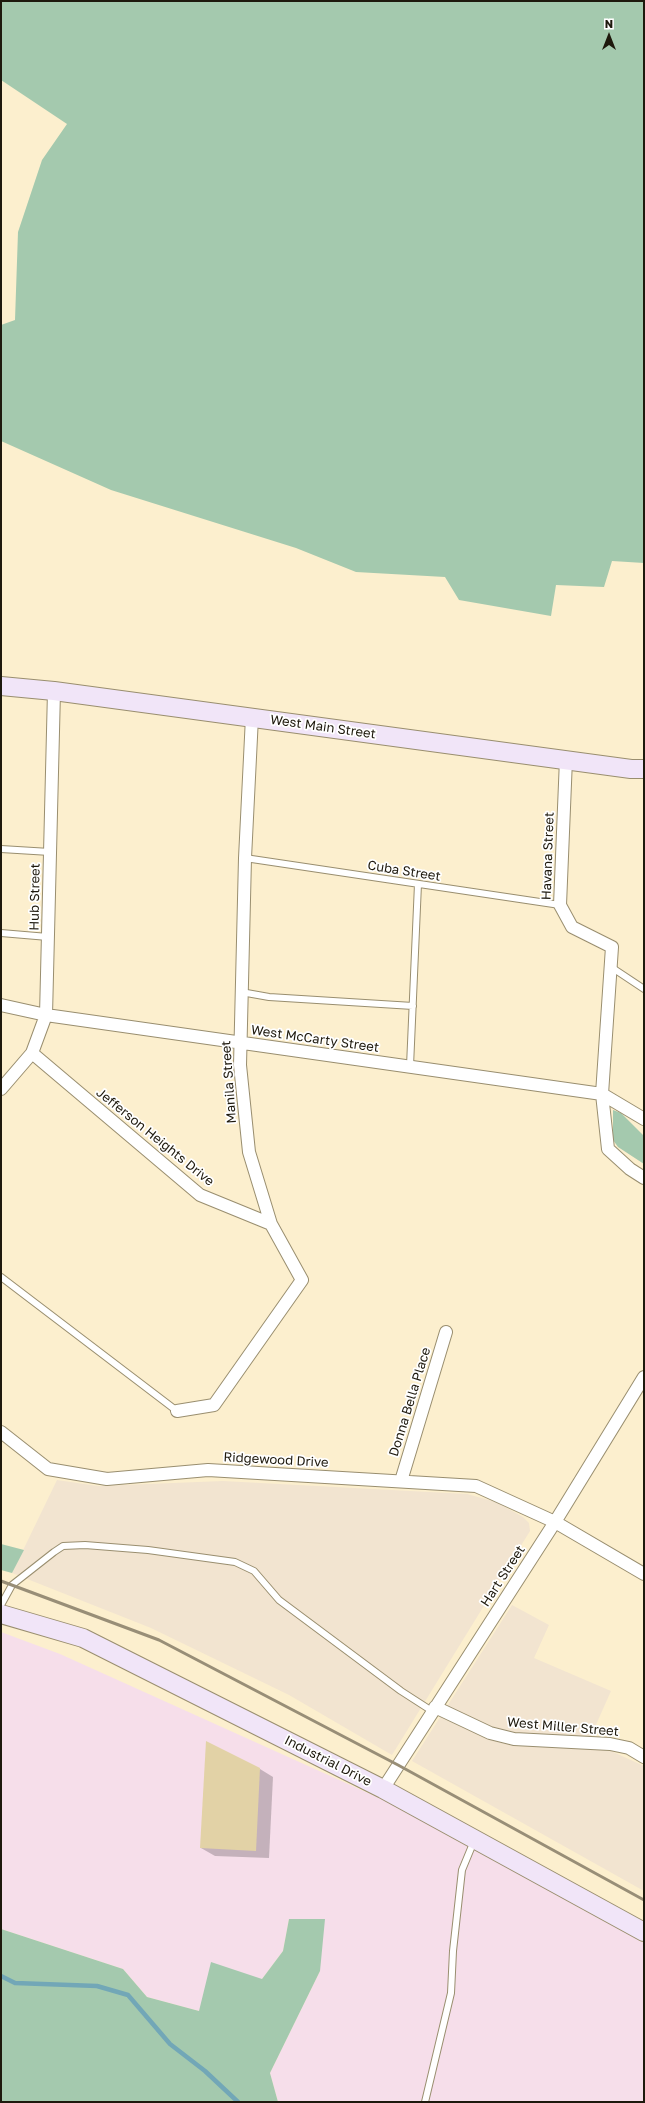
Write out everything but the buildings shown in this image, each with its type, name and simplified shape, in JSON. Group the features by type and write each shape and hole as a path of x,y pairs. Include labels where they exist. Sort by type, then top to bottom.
{"main road":[{"name":"West Main Street","path":"1,686 54,691 632,769 644,769"},
{"name":"Industrial Drive","path":"1,1614 83,1638 383,1789 644,1932"}],"street":[{"name":"Hub Street","path":"1,1089 32,1053 46,1014 54,691"},
{"name":"Manila Street","path":"177,1411 214,1405 302,1280 271,1224 249,1152 240,1042 245,858 252,717"},
{"name":"Havana Street","path":"566,759 560,905 572,927 612,947 602,1094"},
{"name":"West McCarty Street","path":"1,1005 46,1014 602,1094 644,1119"},
{"name":"Jefferson Heights Drive","path":"32,1053 200,1195 271,1224"},
{"path":"602,1094 608,1149 630,1169 644,1178"},
{"name":"Donna Bella Place","path":"401,1481 446,1332"},
{"name":"Hart Street","path":"383,1789 555,1522 644,1377"},
{"name":"Ridgewood Drive","path":"1,1432 48,1469 107,1479 208,1470 476,1486 555,1522"},
{"path":"555,1522 644,1574"},
{"name":"West Miller Street","path":"434,1709 490,1733 514,1739 610,1744 629,1748 644,1757"}],"lane":[{"path":"1,849 50,852"},
{"name":"Cuba Street","path":"245,858 560,905"},
{"path":"410,1066 418,884"},
{"path":"1,933 48,936"},
{"path":"610,967 644,989"},
{"path":"241,992 269,997 413,1006"},
{"path":"1,1277 177,1411"},
{"path":"1,1605 12,1585 63,1546 85,1545 148,1550 235,1562 254,1571 279,1600 401,1691 434,1709"},
{"path":"425,2102 451,1993 453,1951 462,1870 475,1840"}],"shaded area":[{"path":"57,1480 98,1486 223,1481 467,1494 496,1502 523,1517 529,1523 530,1531 392,1755 289,1695 151,1628 12,1573"},
{"path":"512,1605 549,1625 534,1658 611,1691 595,1727 591,1748 611,1751 644,1766 644,1891 412,1761"},
{"path":"1,1632 60,1654 388,1802 644,1943 644,2102 278,2102 270,2073 320,1971 289,1919 283,1951 262,1979 199,2011 147,1997 123,1969 1,1929"}],"green space":[{"path":"1,1 644,1 644,563 612,561 604,587 556,585 551,616 459,600 445,577 356,572 296,548 111,490 1,441 1,325 15,320 18,232 42,160 67,124 1,80"},
{"path":"613,1110 621,1113 644,1136 644,1164 618,1147 613,1140"},
{"path":"1,1544 24,1550 12,1573 1,1570"},
{"path":"289,1919 325,1919 320,1971 270,2073 278,2102 1,2102 1,1929 123,1969 147,1997 199,2011 211,1962 262,1979 283,1951"}],"waterway":[{"path":"1,1976 15,1983 97,1986 128,1995 170,2044 205,2071 238,2102"}],"railway":[{"path":"1,1581 159,1640 398,1765 644,1900"}]}
